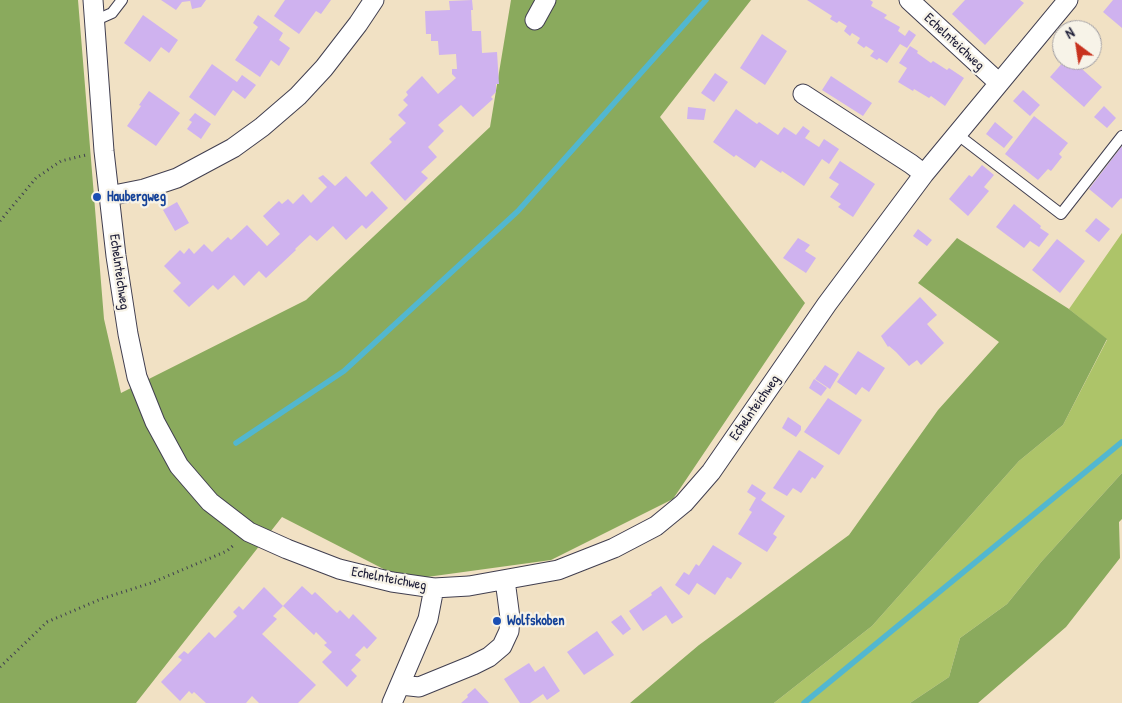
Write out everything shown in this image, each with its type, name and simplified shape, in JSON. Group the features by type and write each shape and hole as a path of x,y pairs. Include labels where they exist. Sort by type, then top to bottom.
{"street":[{"name":"Echelnteichweg","path":"92,0 104,151 116,256 128,334 137,377 155,422 179,466 210,502 249,532 339,569 392,582 434,588 469,586 558,570 614,548 656,526 684,503 711,472 827,304 924,174 1068,0"},
{"path":"109,196 144,189 177,178 233,148 262,127 298,96 324,68 374,0"},
{"path":"535,20 546,0"},
{"name":"Echelnteichweg","path":"909,0 1000,83"},
{"path":"803,94 924,174"},
{"path":"401,685 418,687 473,665 502,646 509,631 510,618 505,580"},
{"path":"392,703 428,619 434,588"}],"lane":[{"path":"94,21 112,13 122,0"},
{"path":"958,135 1061,214 1122,136"}],"path":[{"path":"0,221 36,178 61,161 104,151"},
{"path":"0,667 47,622 101,599 151,583 227,551 249,532"}],"green space":[{"path":"0,0 78,0 104,319 121,393 306,300 490,127 511,0 751,0 660,117 805,303 673,499 551,560 405,580 282,517 136,703 0,703"},
{"path":"1122,233 1122,473 1042,561 1007,604 960,638 949,677 910,703 774,703 872,626 1019,461 1063,425 1107,340 1069,309"},
{"path":"957,238 1069,309 1107,339 1063,425 1019,461 872,626 774,703 630,703 699,645 849,535 938,410 999,342 918,283"},
{"path":"1122,473 1122,519 1119,522 1120,558 1066,627 978,703 910,703 949,677 960,638 1007,604 1042,561"}],"building":[{"path":"161,0 190,1 182,2 176,10"},
{"path":"190,0 206,0 201,7 192,9"},
{"path":"285,0 331,0 321,14 316,11 299,34 274,16"},
{"path":"472,0 472,31 481,31 482,53 497,52 499,84 496,84 496,92 491,97 493,99 473,117 461,105 438,125 444,131 428,147 437,157 421,172 428,178 405,201 370,163 392,142 389,139 406,123 398,115 408,105 403,100 408,95 406,92 422,76 438,94 456,78 452,74 452,69 457,69 456,54 439,55 438,41 431,41 431,34 426,34 425,11 450,10 449,1"},
{"path":"807,0 870,0 873,2 871,6 887,15 884,18 900,27 898,31 905,36 909,30 916,35 907,48 900,44 887,63 879,58 877,60 870,56 874,51 866,46 864,48 857,43 860,38 852,33 850,36 844,31 847,26 839,21 837,23 830,19 832,16"},
{"path":"965,0 1020,0 1024,3 985,45 952,14"},
{"path":"1113,0 1122,0 1122,28 1103,12"},
{"path":"143,15 178,40 169,53 161,47 150,62 124,43"},
{"path":"258,15 283,33 279,40 290,48 279,66 271,60 260,77 235,60 258,27 253,23"},
{"path":"762,34 787,51 765,85 740,68"},
{"path":"910,46 931,63 933,61 947,70 949,68 964,78 945,106 931,96 929,98 898,82 907,68 899,63"},
{"path":"212,64 237,82 242,75 256,85 245,99 233,90 215,116 189,97"},
{"path":"1056,70 1083,70 1102,87 1084,107 1050,77"},
{"path":"715,73 728,82 714,102 701,93"},
{"path":"831,76 872,103 863,116 822,90"},
{"path":"1023,90 1040,105 1030,116 1013,101"},
{"path":"149,91 180,113 156,146 127,126"},
{"path":"1104,106 1116,118 1107,128 1094,117"},
{"path":"688,107 706,109 704,120 687,119"},
{"path":"736,109 757,124 759,122 778,135 784,127 796,135 803,126 810,131 805,138 819,147 824,139 839,149 829,164 822,159 804,186 761,160 755,168 736,155 734,157 713,142"},
{"path":"195,113 211,124 201,139 187,129 192,122 189,120"},
{"path":"1034,116 1068,143 1059,154 1062,157 1051,171 1048,169 1038,180 1005,154"},
{"path":"995,122 1013,137 1004,148 986,134"},
{"path":"1122,146 1122,199 1112,208 1089,189"},
{"path":"840,161 875,184 853,217 838,207 841,204 830,197 839,184 829,178"},
{"path":"982,165 994,175 984,187 989,191 968,216 949,199 969,175 972,177"},
{"path":"323,175 335,186 346,176 366,197 372,191 388,208 366,229 362,225 346,240 333,226 317,241 310,235 266,278 259,271 244,286 234,275 218,290 213,285 189,307 173,291 181,283 164,266 180,250 184,254 189,248 194,254 204,244 212,252 228,237 231,240 247,225 267,246 280,234 263,216 279,201 282,204 288,199 293,204 303,194 311,203 327,187 318,178"},
{"path":"177,202 189,223 175,231 163,210"},
{"path":"1014,204 1049,234 1039,247 1030,241 1024,248 996,227"},
{"path":"1096,218 1110,229 1099,242 1085,231"},
{"path":"918,229 932,240 927,246 913,236"},
{"path":"798,238 810,245 805,251 816,258 806,273 783,258"},
{"path":"1057,239 1085,261 1060,293 1032,270"},
{"path":"920,297 937,315 927,324 944,343 921,365 917,360 909,366 896,352 888,347 881,336"},
{"path":"858,351 885,368 869,392 862,387 856,395 837,382"},
{"path":"825,365 839,374 830,389 815,379"},
{"path":"814,379 827,388 821,396 809,388"},
{"path":"828,398 862,420 839,455 804,432"},
{"path":"788,417 801,426 801,430 796,437 782,428"},
{"path":"799,450 824,466 815,479 812,477 801,493 793,488 787,496 773,488"},
{"path":"752,484 766,493 761,500 785,516 773,534 777,537 767,552 738,534 752,512 749,510 756,498 747,492"},
{"path":"713,545 742,563 731,579 727,577 715,595 697,583 689,595 675,585 684,572 689,575 696,564 699,566"},
{"path":"302,586 312,595 315,592 337,613 340,610 349,619 353,614 377,638 367,649 364,646 355,655 361,660 351,670 357,676 347,687 322,662 332,652 324,645 327,643 316,632 314,635 283,606"},
{"path":"661,586 683,617 672,624 666,615 643,631 629,611 652,595 651,593"},
{"path":"264,587 283,606 273,616 277,619 262,634 316,685 298,703 259,703 252,696 246,703 206,703 194,692 192,694 189,691 180,701 161,682 182,660 178,657 184,651 188,654 209,632 215,638 237,616 233,612 239,606 243,610"},
{"path":"621,615 631,629 623,635 611,622"},
{"path":"597,631 614,655 584,675 567,652"},
{"path":"529,663 535,672 544,666 560,691 547,700 543,694 530,703 520,703 504,679"},
{"path":"475,688 489,703 461,703 468,697 467,695"}],"waterway":[{"path":"236,443 344,371 518,211 706,0"},
{"path":"804,703 1122,442"}],"place":[{"name":"Haubergweg","path":"97,197"},
{"name":"Wolfskoben","path":"497,621"}]}
